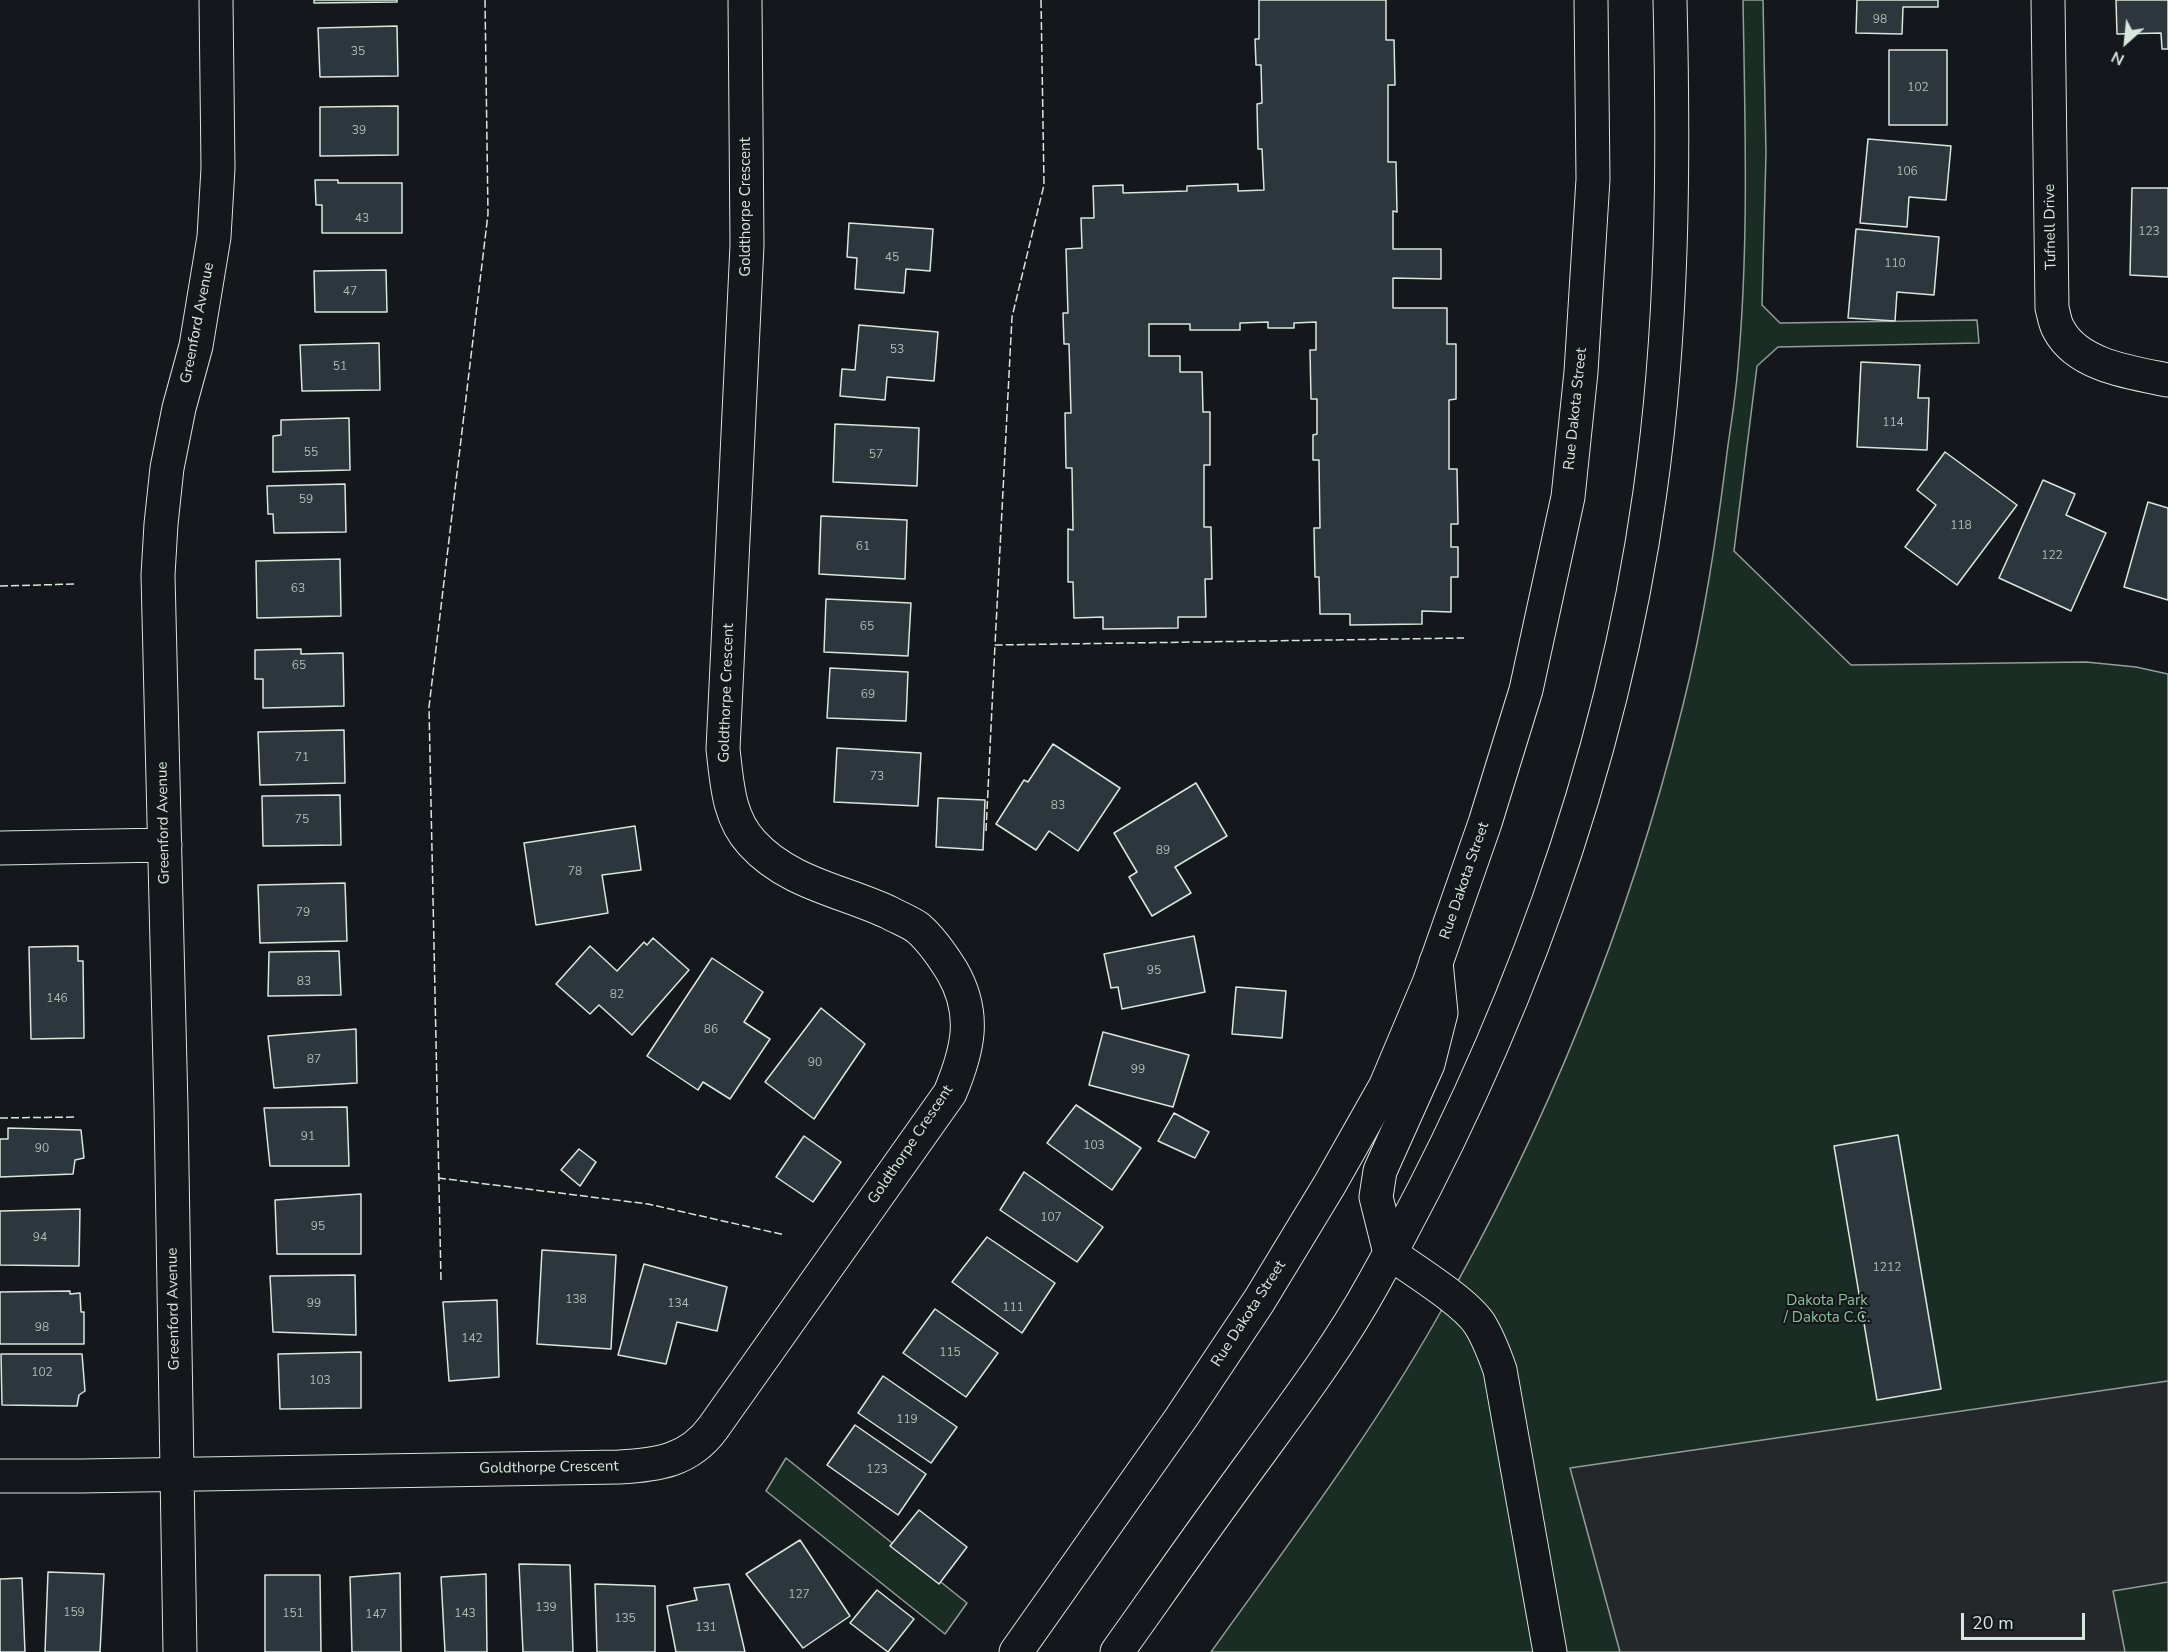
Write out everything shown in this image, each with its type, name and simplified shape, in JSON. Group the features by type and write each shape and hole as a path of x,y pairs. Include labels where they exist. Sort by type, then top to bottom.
{"street":[{"name":"Greenford Avenue","path":"180,1652 158,575 167,468 179,408 196,346 214,237 218,168 216,0"},
{"name":"Goldthorpe Crescent","path":"0,1476 652,1466 680,1456 702,1443 950,1093 962,1065 968,1036 967,1012 959,983 939,951 917,927 876,907 791,874 771,862 750,842 733,814 728,791 723,749 747,244 745,0"},
{"name":"Rue Dakota Street","path":"1017,1652 1181,1418 1271,1282 1386,1085 1436,962 1485,824 1526,690 1568,497 1581,372 1593,179 1591,0"},
{"path":"1117,1652 1309,1384 1372,1287 1456,1123 1498,1030 1558,877 1586,785 1619,659 1635,584 1646,515 1662,385 1669,288 1672,185 1670,0"},
{"name":"Tufnell Drive","path":"2048,0 2052,308 2059,330 2071,346 2085,355 2103,363 2168,380"},
{"path":"0,848 165,845"},
{"path":"1436,962 1441,1013 1428,1064 1380,1172 1376,1197 1389,1253 1451,1297 1478,1321 1492,1347 1500,1370 1550,1652"}],"green space":[{"name":"Dakota Park / Dakota C.C.","path":"1743,0 1763,0 1766,153 1762,305 1780,323 1977,320 1979,343 1778,347 1757,366 1734,551 1851,665 2086,662 2136,667 2168,674 2168,1652 1211,1652 1328,1489 1384,1405 1411,1363 1476,1248 1548,1099 1610,946 1637,867 1661,789 1697,644 1714,545 1735,396 1745,229"},
{"path":"786,1458 967,1603 945,1634 766,1491"}],"shaded area":[{"path":"2168,1381 2168,1582 2113,1591 2125,1652 1620,1652 1570,1468"}],"building":[{"path":"314,0 397,0 397,2 314,3"},
{"path":"1259,0 1386,0 1386,40 1394,40 1395,85 1388,85 1388,162 1396,162 1397,212 1393,211 1393,249 1441,249 1441,279 1393,278 1393,308 1447,308 1447,344 1456,344 1456,399 1449,400 1449,469 1457,469 1458,524 1451,524 1451,547 1458,547 1458,577 1451,577 1451,612 1422,611 1422,624 1350,625 1350,614 1320,614 1319,577 1315,577 1314,528 1320,528 1319,460 1313,460 1313,435 1317,434 1317,399 1311,399 1310,350 1316,350 1316,322 1294,323 1294,328 1268,328 1268,322 1240,323 1240,330 1190,330 1190,324 1149,324 1149,356 1180,356 1180,372 1202,372 1203,412 1210,412 1210,465 1204,465 1204,527 1211,527 1212,579 1205,579 1206,617 1178,617 1178,628 1103,629 1103,617 1074,618 1073,582 1068,582 1068,529 1073,530 1072,468 1066,468 1065,413 1071,413 1069,344 1064,344 1063,313 1068,313 1066,249 1082,248 1081,218 1094,218 1093,186 1123,185 1123,193 1187,191 1187,186 1238,184 1238,191 1264,190 1262,149 1258,149 1257,104 1262,103 1261,65 1256,65 1255,39 1259,39"},
{"path":"1857,0 1938,0 1938,7 1903,7 1902,34 1856,33"},
{"path":"2116,0 2168,0 2168,49 2162,49 2161,33 2117,34"},
{"path":"397,26 398,76 320,77 318,28"},
{"path":"1889,50 1947,50 1947,125 1889,125"},
{"path":"398,106 398,155 320,156 320,107"},
{"path":"1868,139 1951,146 1946,200 1909,197 1907,227 1860,223"},
{"path":"315,180 338,180 338,183 402,183 402,233 322,233 322,205 316,205"},
{"path":"2132,188 2168,188 2168,277 2130,275"},
{"path":"849,223 933,229 930,271 906,269 904,293 855,289 857,258 847,257"},
{"path":"1856,229 1939,237 1934,295 1897,292 1895,321 1848,318"},
{"path":"386,270 387,312 315,312 314,271"},
{"path":"859,325 938,332 934,381 887,377 885,400 840,396 842,369 855,370"},
{"path":"379,343 380,390 302,391 300,345"},
{"path":"1861,362 1920,365 1918,398 1929,398 1927,450 1857,447"},
{"path":"349,418 350,470 273,472 273,436 281,435 281,420"},
{"path":"835,424 919,428 917,486 833,482"},
{"path":"1945,452 2017,505 1957,585 1905,547 1936,505 1917,490"},
{"path":"2043,480 2075,494 2066,515 2106,533 2071,611 1999,578"},
{"path":"345,484 346,532 274,533 273,514 268,514 267,486"},
{"path":"2148,502 2168,508 2168,600 2124,587"},
{"path":"821,516 907,520 905,579 819,574"},
{"path":"340,559 341,616 257,618 256,561"},
{"path":"826,599 911,603 908,656 824,652"},
{"path":"301,649 301,654 343,653 344,706 263,708 263,679 255,679 255,650"},
{"path":"830,668 908,672 906,721 827,718"},
{"path":"344,730 345,783 260,785 258,732"},
{"path":"1053,744 1120,788 1078,851 1049,831 1036,850 996,824 1024,780 1028,782"},
{"path":"837,748 921,753 918,806 834,802"},
{"path":"1196,783 1227,836 1175,867 1191,893 1152,916 1129,877 1137,872 1114,833"},
{"path":"340,795 341,845 263,846 262,796"},
{"path":"938,798 985,800 983,850 936,847"},
{"path":"635,826 641,870 602,875 608,913 536,925 524,843"},
{"path":"345,883 347,941 260,943 258,885"},
{"path":"1194,936 1205,992 1122,1009 1118,987 1111,988 1104,954"},
{"path":"653,938 689,970 632,1035 599,1005 590,1014 556,984 590,946 617,971 644,942 647,945"},
{"path":"78,946 78,961 83,961 84,1038 31,1039 29,947"},
{"path":"339,951 341,995 268,996 269,952"},
{"path":"712,958 763,992 744,1022 770,1039 730,1099 703,1082 698,1090 647,1056"},
{"path":"1236,987 1286,991 1282,1038 1232,1034"},
{"path":"821,1008 865,1044 814,1119 765,1082"},
{"path":"356,1029 357,1083 274,1088 268,1036"},
{"path":"1103,1032 1189,1055 1173,1107 1089,1085"},
{"path":"1076,1105 1141,1148 1112,1190 1047,1143"},
{"path":"347,1107 349,1166 270,1166 264,1108"},
{"path":"1174,1113 1209,1132 1195,1158 1158,1141"},
{"path":"8,1128 81,1130 84,1158 75,1160 73,1174 0,1177 0,1139 8,1139"},
{"path":"1898,1135 1941,1389 1877,1400 1834,1146"},
{"path":"804,1136 841,1162 813,1202 776,1177"},
{"path":"579,1149 596,1162 580,1186 561,1170"},
{"path":"1024,1172 1103,1227 1077,1262 1000,1210"},
{"path":"361,1194 361,1254 277,1254 275,1200"},
{"path":"80,1209 79,1266 0,1265 0,1211"},
{"path":"987,1237 1055,1283 1022,1333 952,1282"},
{"path":"542,1250 616,1255 611,1349 537,1344"},
{"path":"644,1264 727,1287 717,1331 677,1322 666,1364 618,1355"},
{"path":"355,1275 356,1335 273,1332 270,1276"},
{"path":"70,1291 70,1294 80,1293 81,1312 84,1312 84,1344 0,1344 0,1292"},
{"path":"497,1300 499,1377 449,1381 443,1302"},
{"path":"935,1309 998,1353 966,1397 903,1353"},
{"path":"361,1352 361,1408 280,1409 278,1354"},
{"path":"1,1354 82,1354 85,1391 79,1395 77,1406 2,1405"},
{"path":"883,1376 957,1427 931,1463 858,1413"},
{"path":"855,1425 926,1474 898,1515 827,1465"},
{"path":"919,1510 967,1547 939,1584 890,1546"},
{"path":"800,1540 850,1616 803,1648 746,1574"},
{"path":"519,1564 570,1565 573,1652 523,1652"},
{"path":"48,1572 104,1574 100,1652 45,1652"},
{"path":"400,1573 401,1652 352,1652 350,1577"},
{"path":"486,1574 487,1652 445,1652 441,1577"},
{"path":"265,1575 320,1575 321,1652 265,1652"},
{"path":"22,1578 25,1652 0,1652 0,1579"},
{"path":"595,1584 655,1586 655,1652 597,1652"},
{"path":"729,1584 745,1652 676,1652 667,1606 697,1600 694,1588"},
{"path":"877,1590 914,1619 888,1652 850,1623"}],"fence":[{"path":"441,1280 429,707 488,214 485,0"},
{"path":"1041,0 1044,185 1012,317 995,645 1464,638"},
{"path":"0,586 77,584"},
{"path":"986,831 995,645"},
{"path":"0,1118 77,1117"},
{"path":"438,1178 648,1204 785,1235"}]}
